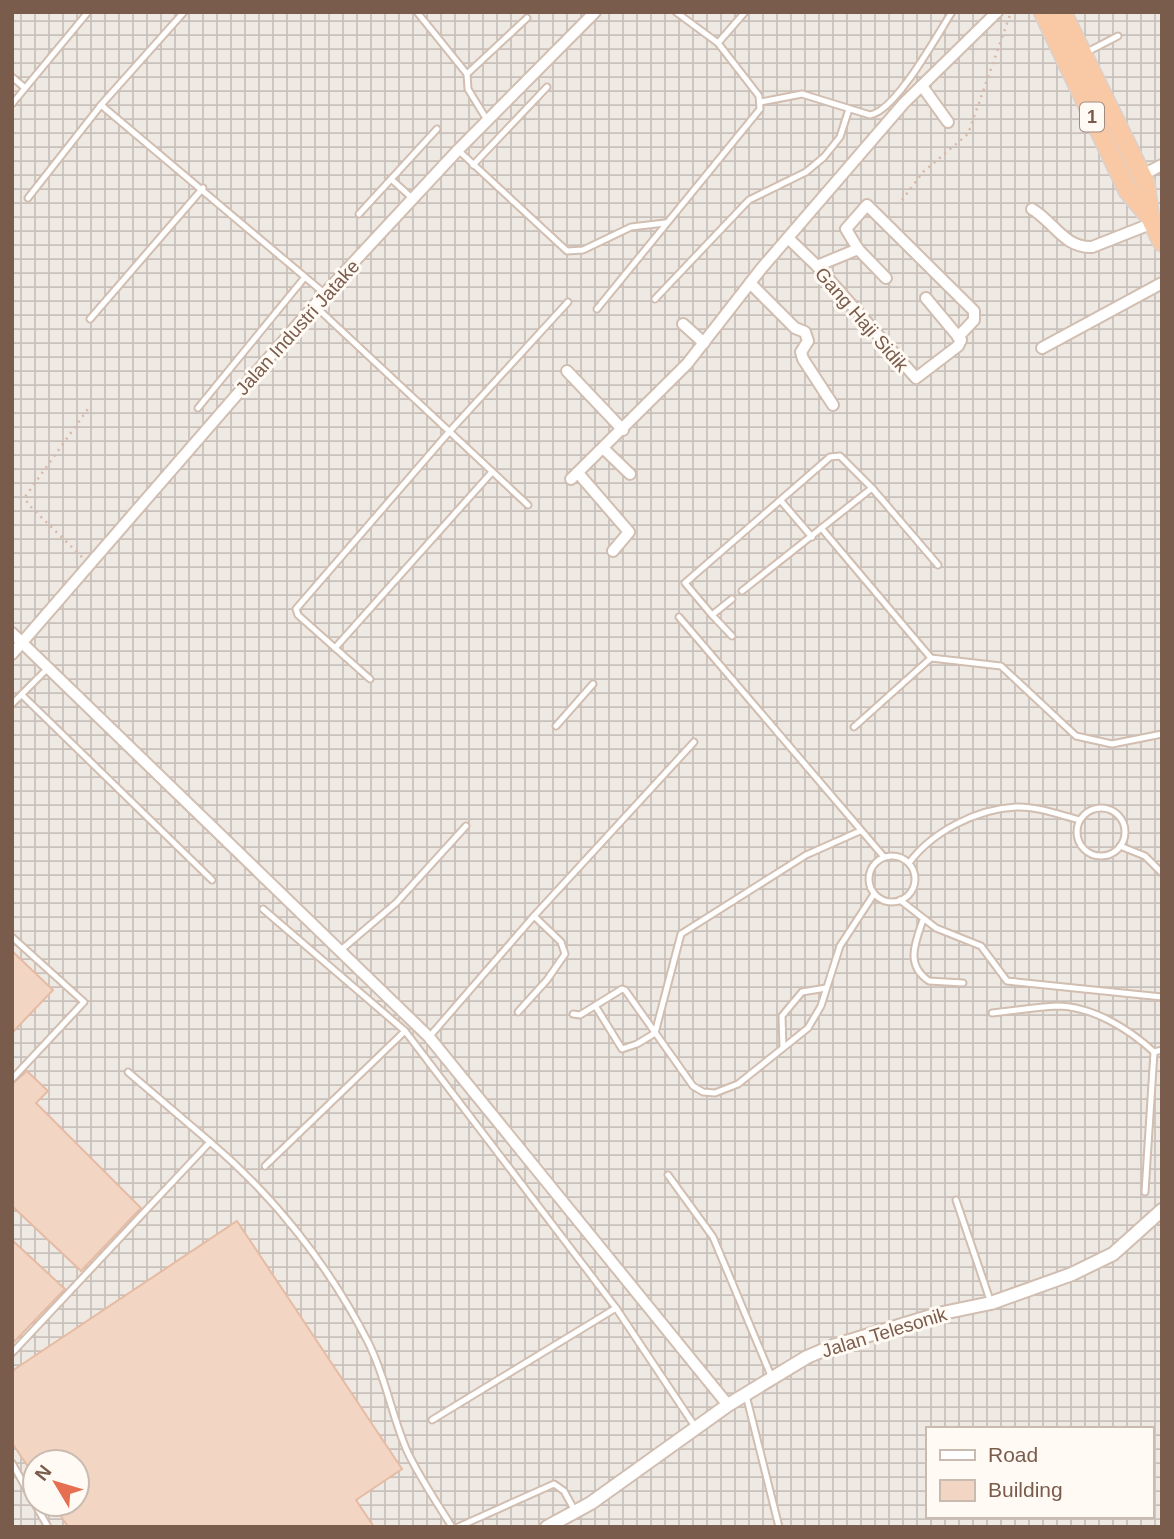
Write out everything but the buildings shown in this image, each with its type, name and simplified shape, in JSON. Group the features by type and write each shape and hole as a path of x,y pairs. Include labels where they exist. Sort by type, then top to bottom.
{"highway":[{"name":"1","path":"1043,12 1128,191 1151,220 1162,242"},
{"name":"1","path":"1062,12 1142,175 1149,195 1151,220"}],"street":[{"name":"Jalan Industri Jatake","path":"12,654 325,293 458,150 595,12"},
{"path":"613,551 629,533 575,476 687,364 788,238 922,86 997,12"},
{"path":"922,86 948,122"},
{"path":"1142,175 1162,165"},
{"path":"886,278 858,249 846,229 867,205 975,311 974,320 958,337 926,298"},
{"path":"1032,209 1068,242 1082,248 1092,247 1151,220"},
{"name":"Gang Haji Sidik","path":"788,238 817,266 913,377 918,377 958,346 958,337"},
{"path":"817,266 858,249"},
{"path":"750,283 794,328 804,332 808,341 802,352 803,359 833,405"},
{"path":"1042,348 1162,283"},
{"path":"682,324 704,343"},
{"path":"567,371 623,430"},
{"path":"604,449 630,474"},
{"path":"12,633 50,667 339,953 429,1037 728,1405"},
{"name":"Jalan Telesonik","path":"547,1527 575,1511 728,1405 833,1346 938,1314 990,1303 1072,1273 1113,1254 1162,1210"}],"lane":[{"path":"12,104 88,12"},
{"path":"28,198 101,105 184,12"},
{"path":"418,12 467,74 468,89 487,120"},
{"path":"597,309 665,223 756,116 761,102 718,43 676,12"},
{"path":"718,43 745,12"},
{"path":"761,102 802,94 870,115 884,110 952,12"},
{"path":"467,74 527,18"},
{"path":"1082,54 1118,36"},
{"path":"12,77 25,88"},
{"path":"473,165 547,87"},
{"path":"101,105 325,293"},
{"path":"655,299 749,200 806,172 824,157 840,136 849,108"},
{"path":"359,214 436,129"},
{"path":"458,150 567,251 583,250 631,227 665,223"},
{"path":"391,179 413,198"},
{"path":"90,319 203,188"},
{"path":"198,408 306,277"},
{"path":"370,679 298,615 296,609 449,432 568,302"},
{"path":"314,306 528,505"},
{"path":"732,636 685,583 833,455 840,456 872,488 938,565"},
{"path":"335,648 492,472"},
{"path":"742,591 872,488"},
{"path":"781,501 812,537"},
{"path":"822,529 931,658 1002,666 1076,736 1112,744 1162,734"},
{"path":"712,615 732,599"},
{"path":"679,617 884,857"},
{"path":"854,727 931,658"},
{"path":"12,704 50,667"},
{"path":"556,726 593,684"},
{"path":"22,695 212,880"},
{"path":"429,1037 534,916 694,742"},
{"path":"909,863 921,847 937,834 989,813 1017,807 1080,820"},
{"path":"1101,807 1114,811 1123,821 1125,834 1120,846 1111,854 1099,856 1088,852 1080,844 1076,832 1080,820 1089,811 1101,807"},
{"path":"339,953 396,903 466,825"},
{"path":"596,1007 622,1049 638,1044 655,1033 681,934 806,855 860,831"},
{"path":"1120,846 1145,856 1162,873"},
{"path":"884,857 902,858 909,863 915,879 907,895 900,900 891,902 874,894 869,880 870,873 872,866 884,857"},
{"path":"573,1014 580,1015 596,1007 623,989 693,1086 703,1092 722,1092 738,1084 815,1019 840,946 874,894"},
{"path":"900,900 923,920 981,946 1007,981 1162,997"},
{"path":"263,909 405,1031 615,1308 696,1428"},
{"path":"518,1012 565,954 561,942 534,916"},
{"path":"923,920 912,952 915,967 929,981 962,982"},
{"path":"12,937 84,1001 12,1079"},
{"path":"783,1047 782,1016 802,992 826,988"},
{"path":"992,1013 1060,1006 1094,1015 1131,1031 1154,1052"},
{"path":"265,1166 405,1031"},
{"path":"1154,1052 1162,1050"},
{"path":"1145,1192 1154,1052"},
{"path":"128,1072 249,1175 295,1230 345,1303 369,1344 409,1454 452,1527"},
{"path":"12,1353 210,1142"},
{"path":"668,1174 713,1237 772,1378"},
{"path":"957,1200 990,1303"},
{"path":"432,1420 615,1308"},
{"path":"746,1395 779,1527"},
{"path":"12,1463 21,1479"},
{"path":"458,1527 554,1485 564,1491 575,1511"}],"path":[{"path":"902,200 923,172 968,134 1011,12"},
{"path":"89,564 28,504 25,497 90,406"}],"shaded area":[{"path":"12,12 1162,12 1162,1527 12,1527"}]}
